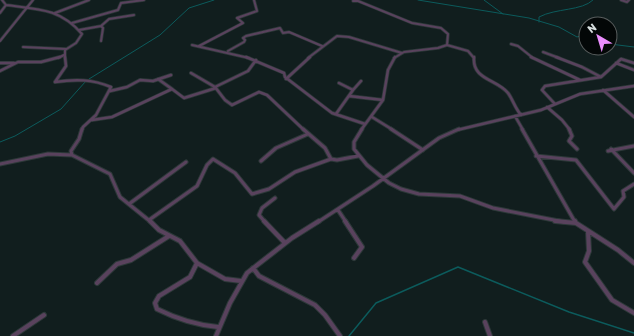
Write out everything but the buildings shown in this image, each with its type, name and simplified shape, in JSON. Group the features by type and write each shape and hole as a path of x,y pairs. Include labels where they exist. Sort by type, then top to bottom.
{"street":[{"path":"2,0 6,5 55,13 69,19 82,34 78,41 66,49 22,47"},
{"path":"0,41 33,0"},
{"path":"55,13 89,0"},
{"path":"72,23 118,10 122,3 144,0"},
{"path":"199,46 243,23 237,18 257,11 254,0"},
{"path":"621,0 626,2 629,0"},
{"path":"353,1 358,1 412,23 441,28 448,34 447,45"},
{"path":"0,13 6,5"},
{"path":"79,30 101,26 109,18 134,15"},
{"path":"101,26 103,28 101,41"},
{"path":"228,52 231,48 244,42 246,40 243,38 246,36 280,28 283,33 289,32 322,46"},
{"path":"286,79 322,46 337,36 402,53 438,48 447,45 472,53 478,73 506,91 515,109 522,115"},
{"path":"511,44 518,46 535,60 563,71 580,80"},
{"path":"192,45 249,56 267,64 284,73 286,79 336,114 365,124"},
{"path":"66,49 64,55 66,66 55,82 77,79 112,87 102,107 92,120 83,127 79,139 71,151 72,155"},
{"path":"543,52 582,67 601,77"},
{"path":"402,53 391,62 386,76 383,100 354,142 354,149 358,156 395,186 413,193 460,196 494,208 532,214 550,220 576,223 618,250 634,263"},
{"path":"0,63 49,61 64,55"},
{"path":"555,104 542,90 550,84 601,77 616,63 623,59 634,62"},
{"path":"158,79 184,98 215,88 248,71 256,60"},
{"path":"0,71 15,63"},
{"path":"616,63 634,70"},
{"path":"191,73 215,88 225,100 232,105 260,92 267,95 326,149 328,157 331,159"},
{"path":"110,91 127,87 140,80 153,81 170,75"},
{"path":"336,114 361,81"},
{"path":"339,83 353,90"},
{"path":"216,336 218,327 241,281 253,268 285,243 338,210 440,138 465,127 522,115 580,94 633,87"},
{"path":"92,120 112,117 172,90"},
{"path":"603,90 634,117"},
{"path":"349,96 383,100"},
{"path":"547,107 562,119 571,132 572,136 569,141 576,149"},
{"path":"515,116 536,156 576,223"},
{"path":"372,117 423,150"},
{"path":"262,161 264,155 308,134"},
{"path":"634,146 610,150 634,173"},
{"path":"0,164 48,154 72,155 79,160 109,172 118,195 142,213 159,230 180,241 197,263 224,279 241,281"},
{"path":"149,220 197,186 207,165 213,159 220,161 236,174 252,194 261,194 273,188 277,182 294,172 313,167 331,159 337,160 358,156"},
{"path":"536,156 576,160 614,209 624,197 623,191 630,188 634,184"},
{"path":"129,204 150,187 161,181 186,162"},
{"path":"630,188 634,191"},
{"path":"275,198 262,208 259,215 285,243"},
{"path":"338,210 362,247 354,258"},
{"path":"588,230 589,251 585,262 612,300 634,313"},
{"path":"97,283 117,264 131,260 169,236"},
{"path":"197,263 190,277 160,296 155,303 157,309 185,322 202,327 218,327"},
{"path":"253,268 259,276 315,305 325,315 340,336"},
{"path":"13,336 44,315"},
{"path":"485,322 490,336"}],"waterway":[{"path":"89,79 160,35 189,8 214,0"},
{"path":"418,0 503,14"},
{"path":"484,0 503,14"},
{"path":"539,21 539,17 546,14 576,8 588,4 593,0"},
{"path":"503,14 539,21"},
{"path":"539,21 559,27 578,37"},
{"path":"618,45 634,47"},
{"path":"0,142 15,136 61,109 86,81"},
{"path":"349,336 376,303 458,267 569,312 634,333"}]}
